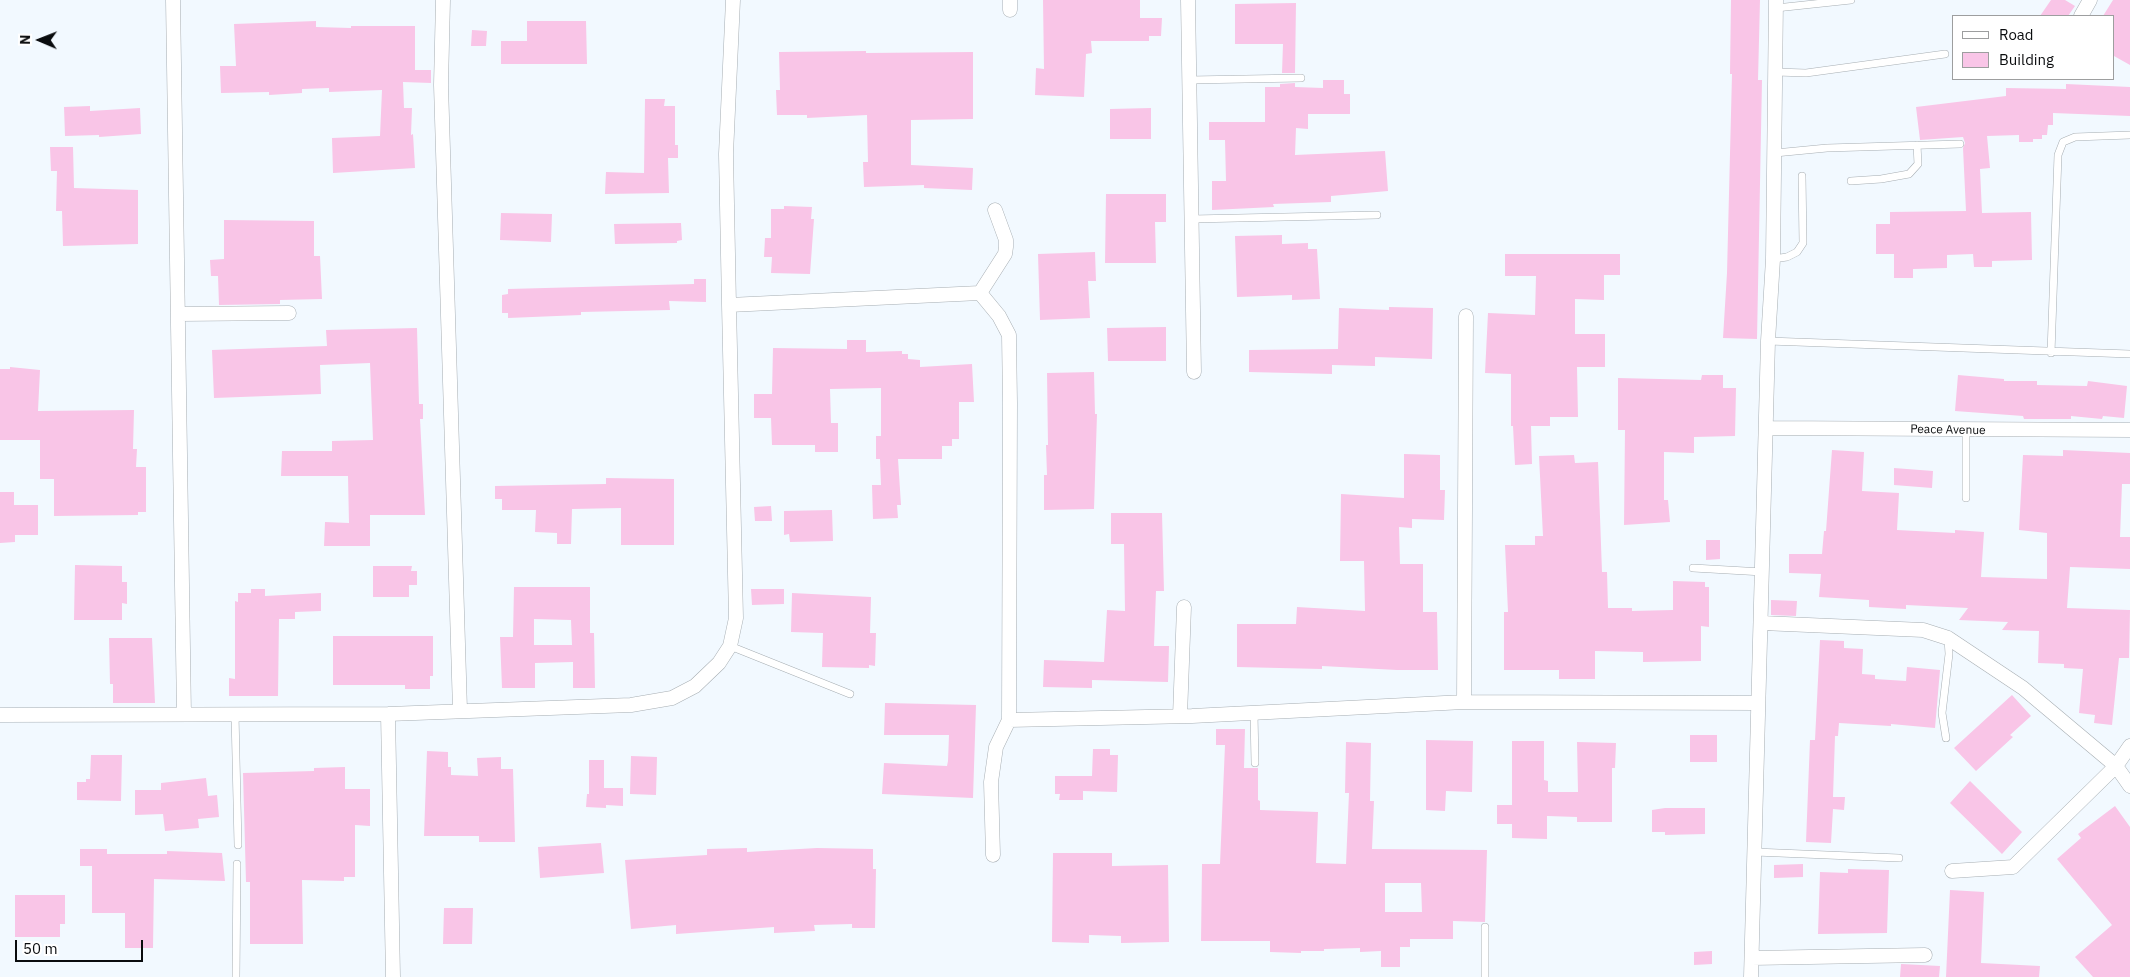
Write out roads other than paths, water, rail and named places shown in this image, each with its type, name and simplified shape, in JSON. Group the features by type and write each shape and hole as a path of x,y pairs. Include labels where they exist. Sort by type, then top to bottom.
{"street":[{"path":"172,0 179,314 184,714"},
{"path":"443,0 441,85 460,710"},
{"path":"0,715 388,714 631,705 672,698 695,686 719,663 730,646 736,618 726,154 733,0"},
{"path":"1188,0 1194,372"},
{"path":"2082,15 2090,0"},
{"path":"1752,977 1768,341 1773,259 1776,4"},
{"path":"980,293 1005,254 1006,240 995,210"},
{"path":"729,305 980,293"},
{"path":"980,293 999,316 1008,335 1008,720 996,747 991,782 993,855"},
{"path":"179,314 289,313"},
{"path":"1464,702 1466,316"},
{"name":"Peace Avenue","path":"1766,428 2130,430"},
{"path":"1180,716 1184,606"},
{"path":"1762,623 1923,630 1948,638 2023,688 2116,766 2130,786"},
{"path":"1008,720 1180,716 1464,702 1758,704"},
{"path":"388,714 393,977"},
{"path":"1952,871 2013,867 2116,766 2130,746"},
{"path":"1752,958 1925,955"}],"lane":[{"path":"1776,4 1851,0"},
{"path":"1776,72 1806,74 1945,54"},
{"path":"1190,80 1302,78"},
{"path":"2051,353 2058,155 2063,142 2075,137 2130,135"},
{"path":"1775,153 1827,148 1960,144"},
{"path":"1851,181 1881,179 1909,174 1918,164 1917,145"},
{"path":"1773,259 1787,257 1797,252 1803,243 1802,176"},
{"path":"1192,219 1377,214"},
{"path":"1768,341 2051,353 2130,354"},
{"path":"1966,430 1966,498"},
{"path":"1693,568 1763,572"},
{"path":"1946,738 1942,713 1949,654 1948,638"},
{"path":"730,646 850,694"},
{"path":"1254,713 1255,763"},
{"path":"235,714 238,846"},
{"path":"1754,852 1899,858"},
{"path":"236,977 238,864"},
{"path":"1485,927 1485,977"}]}
